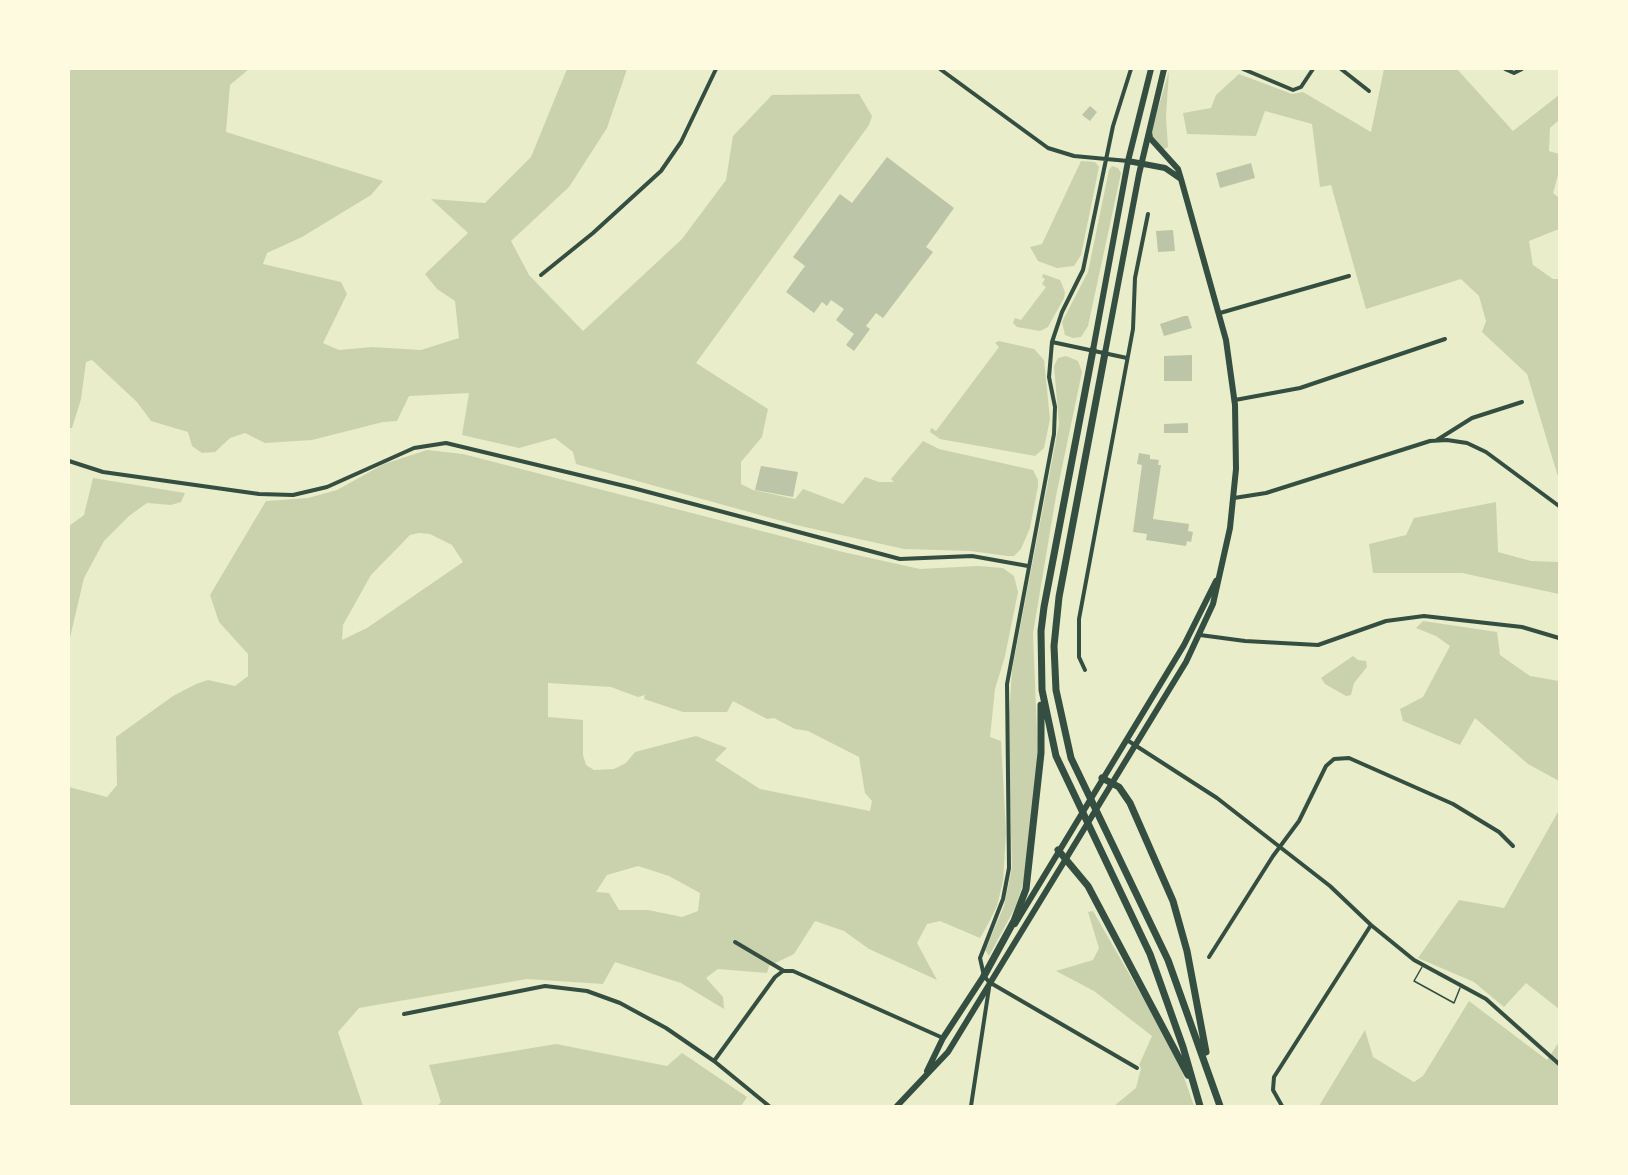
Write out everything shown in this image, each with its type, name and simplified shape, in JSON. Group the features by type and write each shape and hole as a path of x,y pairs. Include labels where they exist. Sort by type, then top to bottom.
{"highway":[{"path":"987,979 1026,889 1041,753 1041,632 1093,350"},
{"path":"1105,353 1059,597 1054,646 1056,690 1064,734 1075,767 1164,950 1216,1090"},
{"path":"1041,679 1056,756 1150,954 1180,1038 1200,1106"},
{"path":"1102,778 1110,786 1119,787 1130,803 1173,901 1187,951 1220,1106"},
{"path":"1058,850 1088,886 1180,1056 1200,1106"}],"main road":[{"path":"1093,350 1128,161 1151,69"},
{"path":"1105,353 1149,127 1164,69"},
{"path":"924,1077 943,1038 987,979 1135,746 1200,634 1213,604 1220,576 1234,498 1234,400 1220,313 1178,169 1150,138 1149,127"},
{"path":"1128,161 1165,168 1181,179"},
{"path":"897,1106 948,1052 1058,850 1184,645 1220,576"}],"street":[{"path":"541,275 593,233 662,171 681,142 717,69"},
{"path":"940,69 1048,148 1074,156 1128,161"},
{"path":"971,1106 987,979 981,952 1003,899 1009,868 1007,684 1055,420 1049,377 1052,342 1062,312 1083,270 1106,160 1131,69"},
{"path":"1243,69 1293,90 1301,87 1313,69"},
{"path":"1341,69 1369,90"},
{"path":"1505,69 1514,73 1522,69"},
{"path":"1085,670 1079,657 1079,619 1133,329 1137,269 1148,214"},
{"path":"1220,313 1349,276"},
{"path":"1234,400 1291,391 1445,339"},
{"path":"1052,342 1127,358"},
{"path":"1234,498 1266,493 1436,440 1472,418 1522,402"},
{"path":"1436,440 1455,441 1478,447 1531,483 1559,506"},
{"path":"69,461 103,472 276,495 306,493 327,487 414,448 446,443 633,488 900,559 972,556 1028,566"},
{"path":"1200,634 1245,641 1318,645 1386,621 1424,616 1522,627 1559,638"},
{"path":"1126,740 1217,798 1330,886 1371,925 1423,965 1462,984 1493,1005 1559,1064"},
{"path":"1209,957 1279,847 1299,820 1326,766 1334,759 1342,757 1453,804 1499,832 1514,846"},
{"path":"1282,1106 1273,1090 1274,1077 1371,925"},
{"path":"735,942 784,970 793,970 943,1038"},
{"path":"714,1061 775,977 784,970"},
{"path":"987,979 1137,1068"},
{"path":"404,1014 530,988 574,987 605,997 638,1012 714,1061 769,1106"}],"lane":[{"path":"1423,965 1414,981 1454,1003 1462,984"}],"green space":[{"path":"69,69 249,69 230,85 226,132 383,181 371,195 302,237 267,253 263,264 341,282 347,294 323,343 339,350 372,347 421,350 459,338 455,301 437,289 425,274 468,233 431,199 485,203 531,157 567,69 627,69 607,128 569,187 511,241 529,275 583,331 682,239 726,180 733,136 772,95 859,94 872,116 869,125 696,363 768,409 762,437 741,462 741,484 753,490 795,499 803,489 843,504 865,477 879,482 894,482 891,479 923,441 939,449 1033,470 1038,486 1030,528 1021,549 1014,556 1008,556 970,551 904,549 796,525 576,464 573,452 555,438 519,448 462,435 469,393 409,396 397,421 383,422 312,440 265,443 245,433 230,438 215,452 202,453 192,446 188,432 151,421 137,402 92,360 86,362 81,399 72,428 69,428"},
{"path":"1384,69 1457,69 1513,131 1559,95 1559,120 1550,128 1549,151 1559,154 1559,172 1553,193 1559,198 1559,229 1529,241 1533,265 1553,279 1559,279 1559,480 1527,374 1482,332 1486,321 1479,296 1461,279 1366,309 1331,185 1320,187 1312,124 1265,111 1256,136 1187,134 1183,113 1211,108 1216,95 1239,74 1292,94 1303,92 1371,132"},
{"path":"1169,71 1166,117 1168,147 1164,149 1154,142 1151,133"},
{"path":"1081,161 1095,162 1099,167 1081,255 1074,266 1057,268 1038,261 1030,247 1042,244"},
{"path":"1112,166 1118,168 1121,173 1088,326 1081,337 1073,338 1065,335 1062,322 1088,272 1109,170"},
{"path":"1043,274 1060,280 1065,292 1064,298 1048,327 1040,331 1017,327 1013,323 1015,318 1021,320 1046,287 1042,284 1045,279 1042,277"},
{"path":"999,341 1034,349 1044,360 1050,419 1044,448 1035,456 940,439 930,432 931,428 936,431 999,347 995,343"},
{"path":"1066,356 1078,361 1082,372 1056,496 1033,633 1038,758 1024,880 1016,906 989,956 985,950 1004,906 1012,867 1008,729 1012,670 1059,424 1054,366 1058,358"},
{"path":"427,450 463,454 843,552 920,569 978,566 1003,568 1014,576 1018,592 1005,656 995,689 990,737 1001,741 1006,833 1003,881 997,906 980,938 940,921 927,924 917,943 937,980 869,949 844,931 815,921 794,954 769,966 767,973 718,969 706,978 723,997 724,1009 681,983 615,962 603,984 527,979 359,1008 338,1032 363,1106 69,1106 69,787 107,797 117,785 116,737 173,696 196,684 208,680 235,686 248,676 248,654 219,622 210,595 266,501 308,498 337,490 384,464","holes":["430,534 452,545 463,562 367,628 342,640 343,625 371,575 410,535","548,683 611,687 638,697 645,695 644,699 683,712 727,712 733,701 767,719 774,718 795,729 808,731 859,757 865,793 872,801 870,811 760,789 715,760 727,748 696,736 635,752 626,763 614,769 594,770 586,765 583,755 583,720 548,717","638,866 669,876 700,893 698,911 682,917 648,910 619,910 609,893 596,892 607,875"]},
{"path":"93,478 185,493 181,502 171,505 147,503 129,516 104,541 84,578 69,642 69,526 84,515"},
{"path":"1496,502 1498,552 1531,561 1559,562 1559,594 1462,573 1373,573 1369,544 1406,535 1414,518"},
{"path":"1423,621 1497,632 1500,655 1530,676 1559,681 1559,781 1528,764 1475,718 1460,745 1403,721 1400,709 1423,697 1450,646 1436,636 1416,628"},
{"path":"1353,656 1358,660 1366,661 1367,667 1354,683 1351,695 1346,696 1325,684 1321,678"},
{"path":"1559,810 1559,1009 1526,983 1504,1007 1474,982 1418,958 1459,900 1504,908"},
{"path":"1093,911 1177,1057 1194,1106 1114,1106 1136,1088 1141,1068 1139,1065 1152,1036 1094,991 1056,971 1093,960 1099,948 1088,912"},
{"path":"1469,1001 1547,1060 1559,1042 1558,1106 1319,1106 1365,1030 1373,1057 1414,1082 1423,1076"},
{"path":"556,1044 667,1066 682,1053 747,1097 741,1106 437,1106 441,1102 429,1065"}],"building":[{"path":"1090,106 1097,112 1090,121 1082,115"},
{"path":"887,157 954,208 926,247 933,252 883,318 876,313 866,326 870,329 854,351 846,345 854,334 836,320 844,309 831,300 827,306 822,302 814,313 786,292 805,266 793,257 840,194 852,203"},
{"path":"1251,163 1255,178 1220,188 1216,173"},
{"path":"1173,230 1175,251 1158,252 1156,231"},
{"path":"1188,316 1192,328 1164,336 1160,324"},
{"path":"1192,355 1192,381 1164,381 1164,356"},
{"path":"1188,423 1188,433 1164,433 1164,424"},
{"path":"1139,453 1150,455 1150,459 1159,460 1158,465 1161,465 1153,519 1189,524 1188,531 1193,532 1191,542 1187,541 1186,546 1146,540 1147,534 1133,532 1142,465 1137,464"},
{"path":"761,466 798,472 793,497 755,490"}]}
